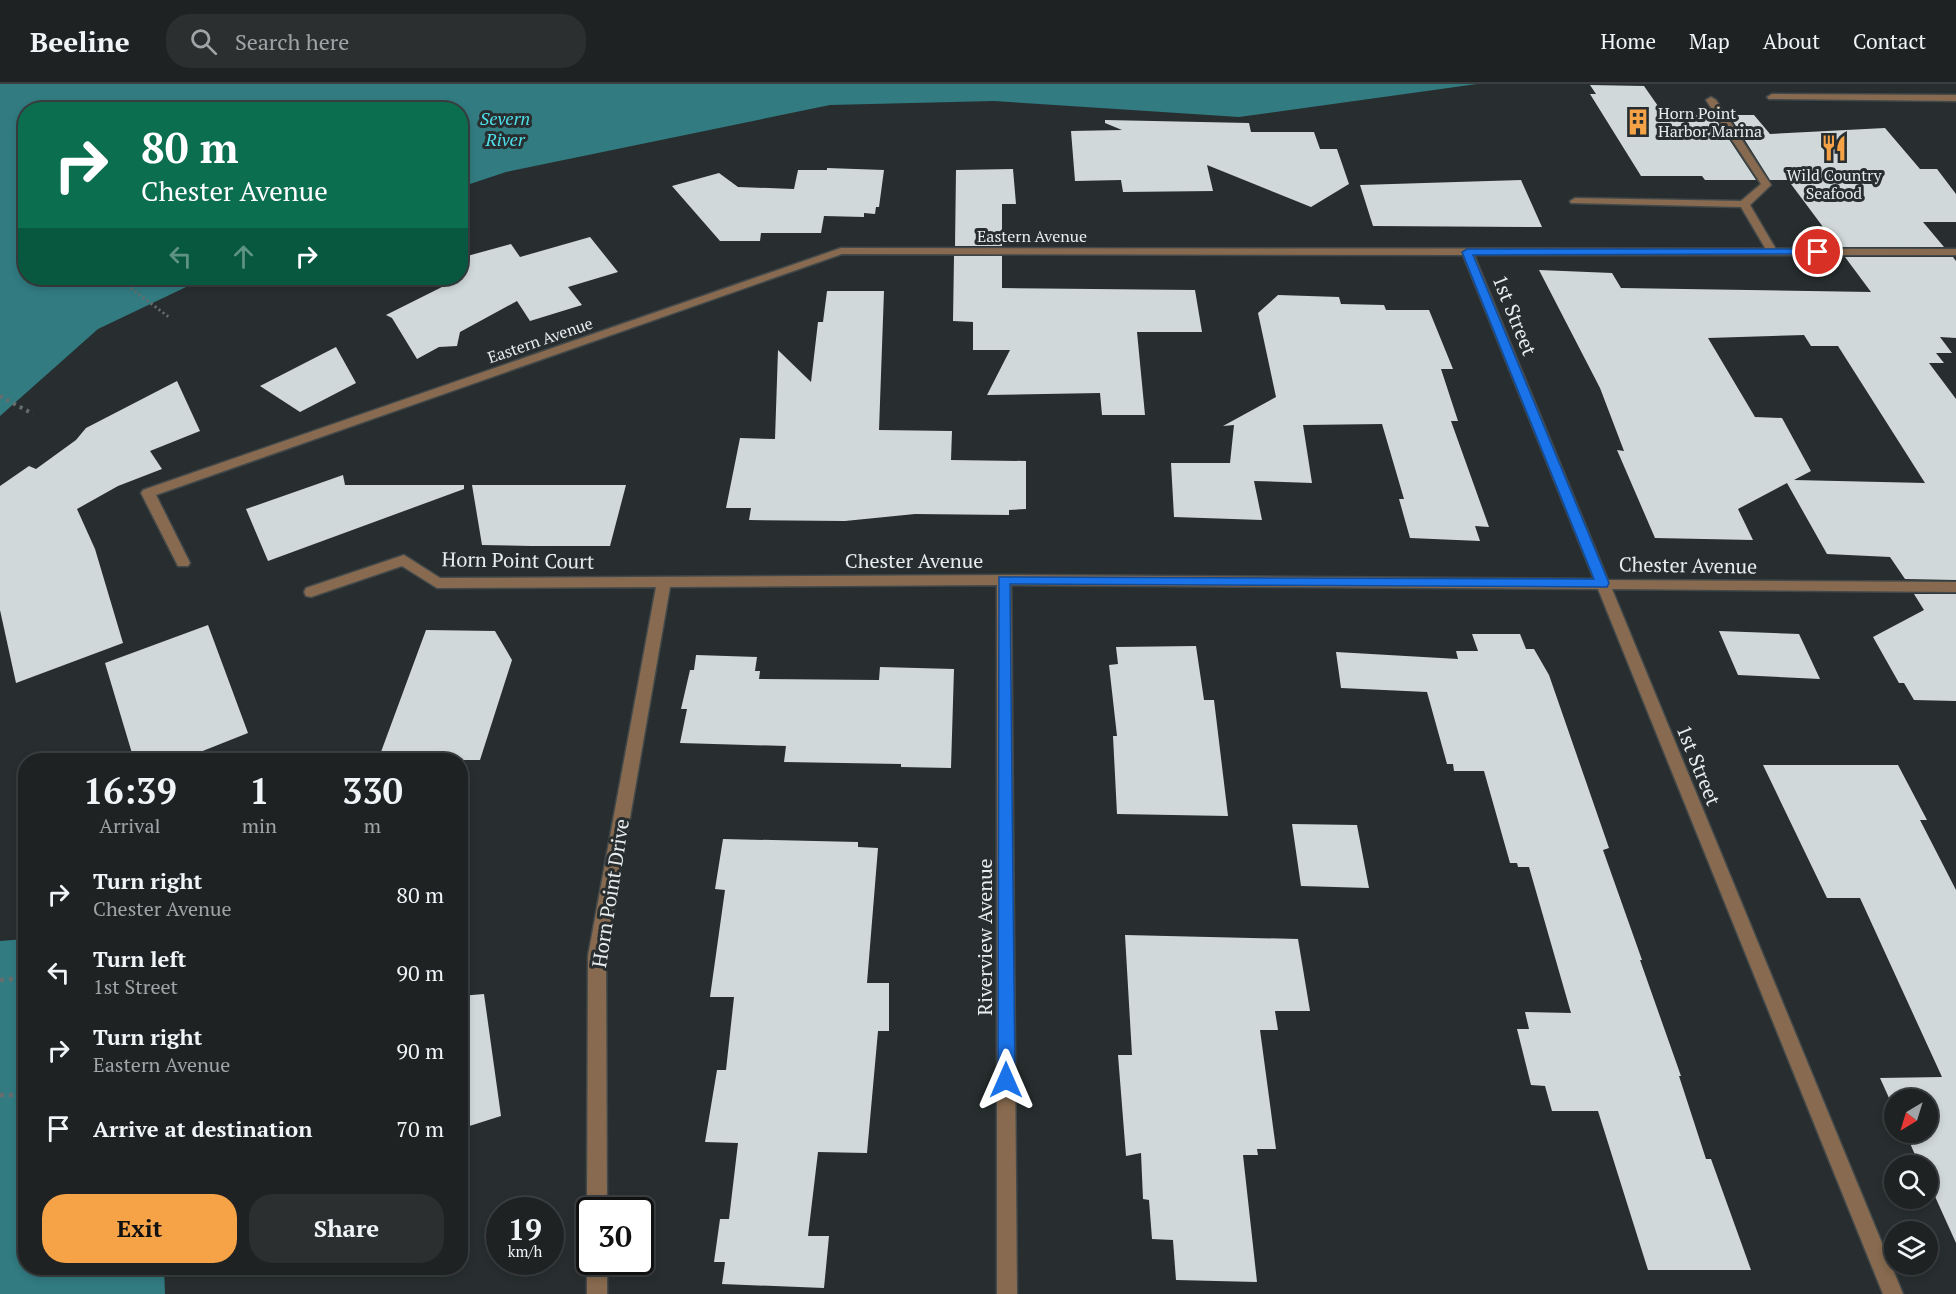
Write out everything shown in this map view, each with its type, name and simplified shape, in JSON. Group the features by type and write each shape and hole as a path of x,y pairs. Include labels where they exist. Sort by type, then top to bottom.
{"street":[{"path":"1772,97 1956,98"},
{"path":"1575,201 1744,204 1766,185 1711,100"},
{"path":"1744,204 1772,251"},
{"name":"Eastern Avenue","path":"183,563 148,493 841,251 1956,252"},
{"name":"1st Street","path":"1467,252 1893,1294"},
{"name":"Horn Point Court","path":"311,592 404,560 437,583 664,580"},
{"name":"Chester Avenue","path":"664,580 1602,583 1956,587"},
{"name":"Horn Point Drive","path":"597,1197 597,956 664,580"},
{"name":"Riverview Avenue","path":"1004,580 1007,1294"},
{"path":"597,1275 597,1294"}],"path":[{"path":"127,285 170,318"},
{"path":"0,396 33,414"},
{"path":"0,980 18,979"},
{"path":"0,1095 18,1095"}],"water":[{"name":"Severn River","path":"0,84 1477,84 1239,117 994,101 830,105 506,172 468,185 468,102 18,102 18,285 190,285 98,329 0,416"},
{"path":"18,940 18,1275 164,1275 165,1294 0,1294 0,941"}],"building":[{"name":"Horn Point Harbor Marina","path":"1590,85 1644,86 1665,116 1713,115 1756,180 1705,180 1702,176 1641,176 1590,94 1596,94"},
{"path":"1729,115 1754,115 1770,134 1885,128 1920,169 1937,169 1956,194 1956,222 1923,222 1944,247 1838,247 1788,180 1770,180"},
{"path":"1105,120 1249,123 1251,132 1314,132 1320,149 1337,149 1349,184 1311,207 1207,165 1213,191 1123,192 1121,180 1075,181 1071,131 1122,130 1105,123"},
{"path":"827,168 884,170 879,207 876,207 875,214 864,213 864,217 824,216 821,233 761,233 760,241 720,241 672,186 719,173 738,187 794,189 798,170 827,170"},
{"path":"1013,169 1016,204 1002,204 1002,246 955,246 956,170"},
{"path":"1521,180 1542,227 1373,226 1360,185"},
{"path":"590,237 618,272 568,287 582,305 530,321 517,301 460,332 457,346 439,347 417,359 392,318 386,315 446,285 468,285 468,256 511,244 520,257"},
{"path":"954,256 1002,256 1002,288 1195,290 1202,332 1137,332 1145,415 1102,415 1100,393 987,395 1010,350 973,350 973,322 953,321"},
{"path":"1845,257 1953,257 1956,261 1956,338 1940,337 1952,353 1936,353 1944,363 1929,363 1956,399 1956,580 1905,579 1890,557 1827,554 1787,483 1738,509 1753,540 1655,538 1617,450 1624,451 1600,388 1539,270 1612,273 1621,288 1871,292","holes":["1804,335 1811,346 1838,346 1925,483 1794,480 1811,471 1782,418 1755,417 1708,338"]},
{"path":"827,291 884,291 879,430 952,431 951,460 1026,461 1026,509 1009,510 1009,515 915,514 845,521 749,520 751,508 726,508 740,438 775,439 778,350 811,382 818,322 823,322"},
{"path":"1278,295 1339,297 1341,304 1384,305 1386,310 1429,310 1453,369 1441,369 1458,421 1451,421 1489,527 1475,526 1480,541 1410,538 1399,499 1404,499 1382,424 1303,425 1312,483 1254,481 1262,520 1174,517 1171,463 1230,463 1234,425 1223,426 1276,397 1258,313"},
{"path":"336,347 356,383 300,412 260,386"},
{"path":"177,381 200,431 150,451 162,469 118,486 77,509 95,549 123,643 16,683 0,610 0,486 29,466 36,469 76,440 86,428"},
{"path":"343,475 345,485 464,485 464,489 268,561 246,509"},
{"path":"472,485 626,485 610,546 532,546 482,545"},
{"path":"1914,594 1956,594 1956,701 1914,700 1904,683 1899,683 1873,637 1924,610"},
{"path":"208,625 248,733 198,753 132,753 105,663"},
{"path":"426,630 495,631 512,660 480,760 468,760 468,753 381,753"},
{"path":"1719,631 1799,634 1820,679 1738,675"},
{"path":"1472,634 1520,634 1526,649 1534,649 1549,675 1609,848 1603,850 1681,1076 1679,1076 1706,1159 1711,1159 1751,1270 1648,1270 1598,1111 1552,1111 1545,1086 1531,1085 1517,1029 1529,1029 1525,1012 1571,1013 1529,867 1518,867 1517,863 1510,863 1484,771 1454,771 1453,764 1447,764 1427,692 1341,688 1336,652 1458,659 1456,651 1478,651"},
{"path":"1196,646 1204,700 1214,700 1228,816 1117,814 1113,736 1117,736 1109,665 1118,664 1116,647"},
{"path":"696,655 757,657 755,671 760,671 759,679 879,680 880,667 954,669 951,768 901,767 901,764 784,762 786,746 680,743 687,709 681,709 690,670 694,670"},
{"path":"1763,765 1898,765 1927,820 1920,820 1956,890 1956,1243 1938,1203 1938,1155 1915,1155 1910,1143 1938,1143 1938,1089 1885,1089 1880,1078 1942,1077 1860,898 1827,898"},
{"path":"1292,824 1357,825 1369,888 1301,886"},
{"path":"723,839 858,842 858,847 878,848 867,983 889,983 889,1031 878,1031 867,1153 818,1152 808,1236 829,1236 824,1288 722,1284 725,1262 714,1262 720,1219 729,1219 738,1143 705,1142 717,1070 726,1070 734,997 710,997 725,890 715,889"},
{"path":"1125,935 1298,939 1310,1011 1275,1011 1278,1030 1260,1030 1276,1149 1257,1149 1258,1155 1243,1155 1257,1282 1176,1280 1173,1240 1152,1239 1149,1200 1143,1199 1141,1153 1126,1156 1118,1055 1132,1055"},
{"path":"484,994 501,1116 468,1126 468,995"}],"place":[{"name":"Horn Point Harbor Marina","path":"1638,122"},
{"name":"Wild Country Seafood","path":"1834,148"}],"route":[{"path":"1006,1080 1004,580 1602,583 1467,252 1818,252"}]}
